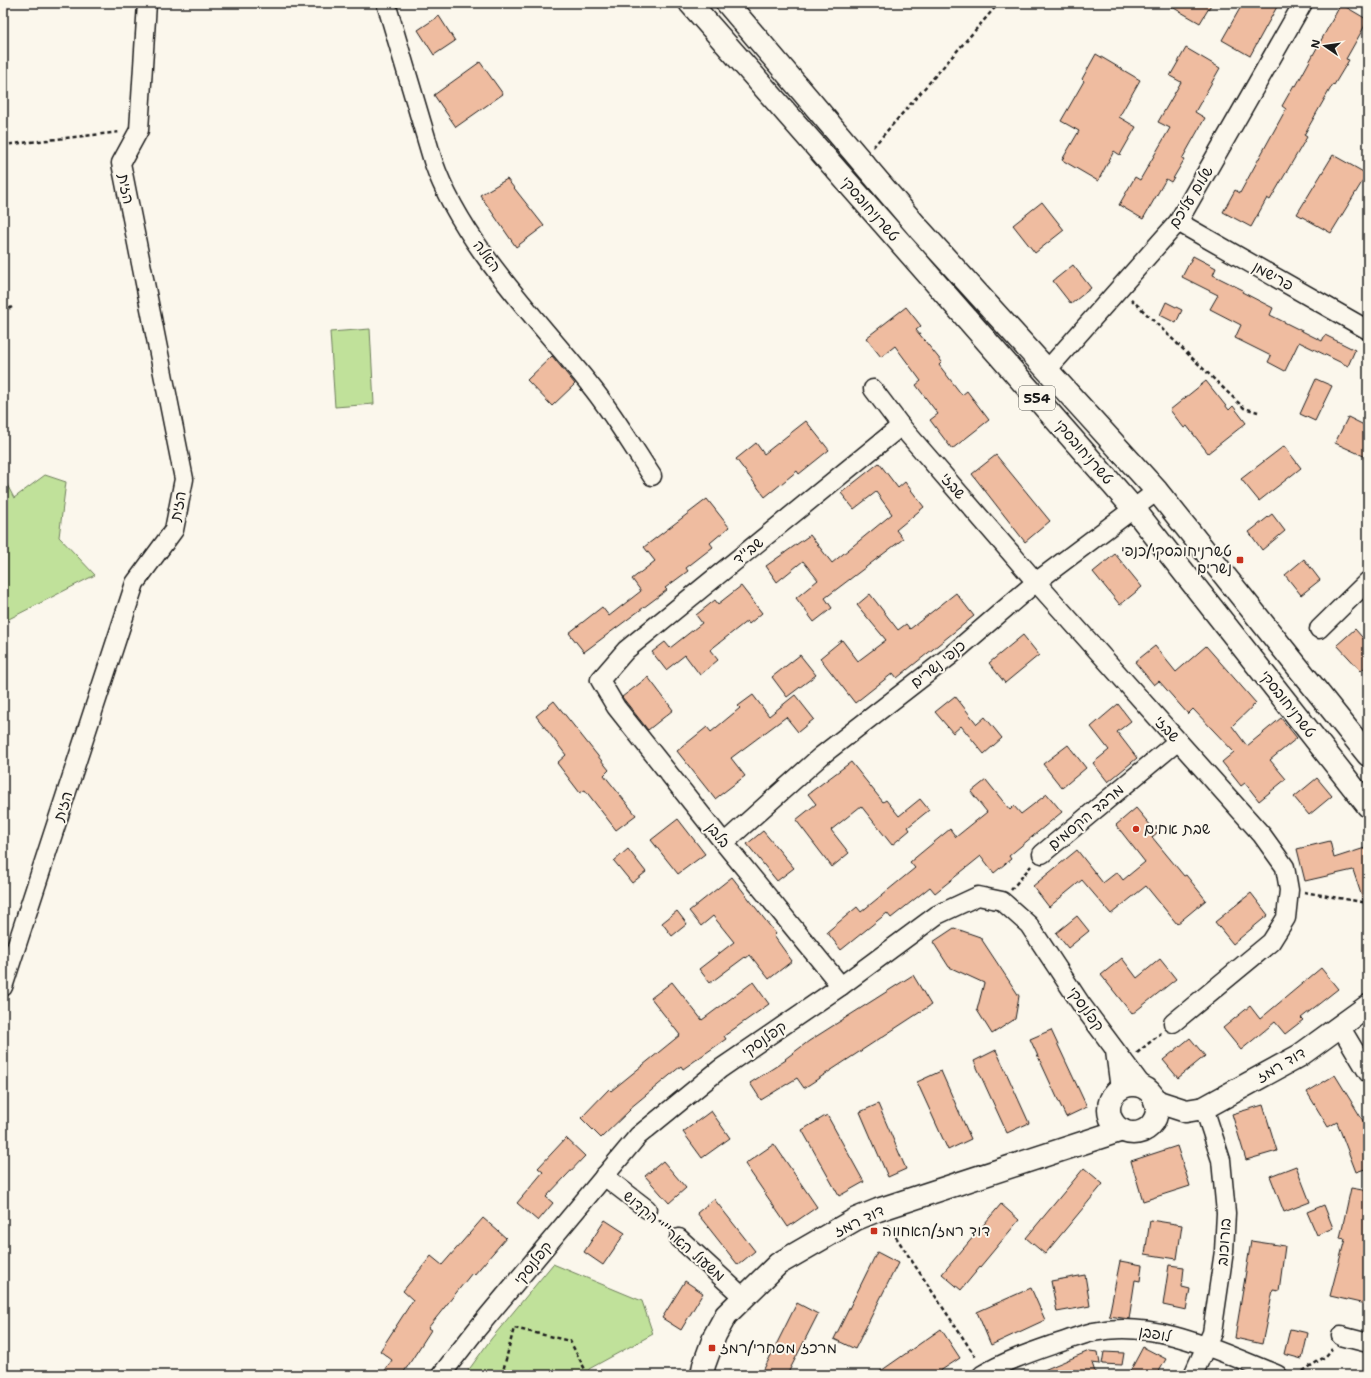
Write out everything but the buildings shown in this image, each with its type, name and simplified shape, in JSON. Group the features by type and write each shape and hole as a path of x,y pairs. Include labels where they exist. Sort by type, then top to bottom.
{"main road":[{"name":"טשרניחובסקי","path":"690,3 1134,509 1368,806"},
{"name":"טשרניחובסקי","path":"728,3 919,229 1048,369 1157,491 1368,755"},
{"name":"דוד רמז","path":"1152,1123 1174,1118 1195,1110 1299,1056 1368,1006"},
{"path":"1149,1094 1156,1114 1152,1123 1142,1131 1135,1132 1122,1130 1113,1123 1109,1111 1111,1100 1120,1089 1131,1085 1149,1094 1195,1110"},
{"name":"דוד רמז","path":"1076,1144 1109,1111"},
{"name":"דוד רמז","path":"702,1375 704,1365 726,1315 778,1264 856,1219 878,1210 1122,1130"}],"street":[{"name":"הזית","path":"3,987 135,583 174,530 184,479 121,163 139,130 147,3"},
{"name":"האלה","path":"386,3 433,161 441,185 455,212 496,268 596,391 652,476"},
{"name":"שלום עליכם","path":"1048,369 1178,222 1303,3"},
{"name":"פרישמן","path":"1178,222 1368,330"},
{"name":"שבזי","path":"873,389 901,426 1036,582 1262,835 1285,867 1289,890 1286,918 1271,942 1173,1023"},
{"name":"שב''ד","path":"600,680 626,650 901,426"},
{"name":"כנפי נשרים","path":"724,843 821,756 950,656 1036,582 1157,491"},
{"path":"1319,629 1368,581"},
{"name":"בלבן","path":"600,680 616,707 724,843 841,986"},
{"name":"מרבד הקסמים","path":"1042,854 1178,741"},
{"name":"קפלנסקי","path":"441,1375 477,1329 638,1136 720,1070 841,986 938,915 978,896 1002,900 1029,924 1081,1004 1149,1094"},
{"path":"1340,1026 1368,1073"},
{"path":"1115,1048 1120,1089"},
{"name":"בורוכוב","path":"1193,1375 1212,1333 1224,1251 1226,1213 1221,1160 1195,1110"},
{"name":"משעול האר''י הקדוש","path":"604,1176 647,1210"},
{"name":"משעול האר''י הקדוש","path":"679,1238 744,1298"},
{"name":"לופבן","path":"984,1374 1028,1353 1093,1332 1126,1329 1161,1332 1206,1346 1278,1375"},
{"path":"1341,1336 1368,1343"}],"path":[{"path":"873,147 999,3"},
{"path":"3,145 139,130"},
{"path":"1120,288 1244,408 1258,412"},
{"path":"3,312 12,308"},
{"name":"מרבד הקסמים","path":"1002,900 1042,854"},
{"path":"1289,890 1368,903"},
{"path":"1126,1062 1173,1023"},
{"name":"משעול האר''י הקדוש","path":"647,1210 679,1238"},
{"path":"878,1210 984,1374"},
{"path":"502,1375 514,1328 570,1341 588,1375"},
{"path":"1297,1375 1326,1356 1341,1336"}],"green space":[{"path":"370,329 374,404 335,407 330,332"},
{"path":"45,475 66,482 59,537 95,575 3,622 3,477 14,498"},
{"path":"553,1264 642,1301 653,1334 589,1369 586,1375 465,1375 491,1339"}],"place":[{"name":"טשרניחובסקי/כנפי נשרים","path":"1240,560"},
{"name":"שבת אחים","path":"1136,829"},
{"name":"דוד רמז/האחווה","path":"874,1231"},
{"name":"מרכז מסחרי/רמז","path":"712,1348"}]}
